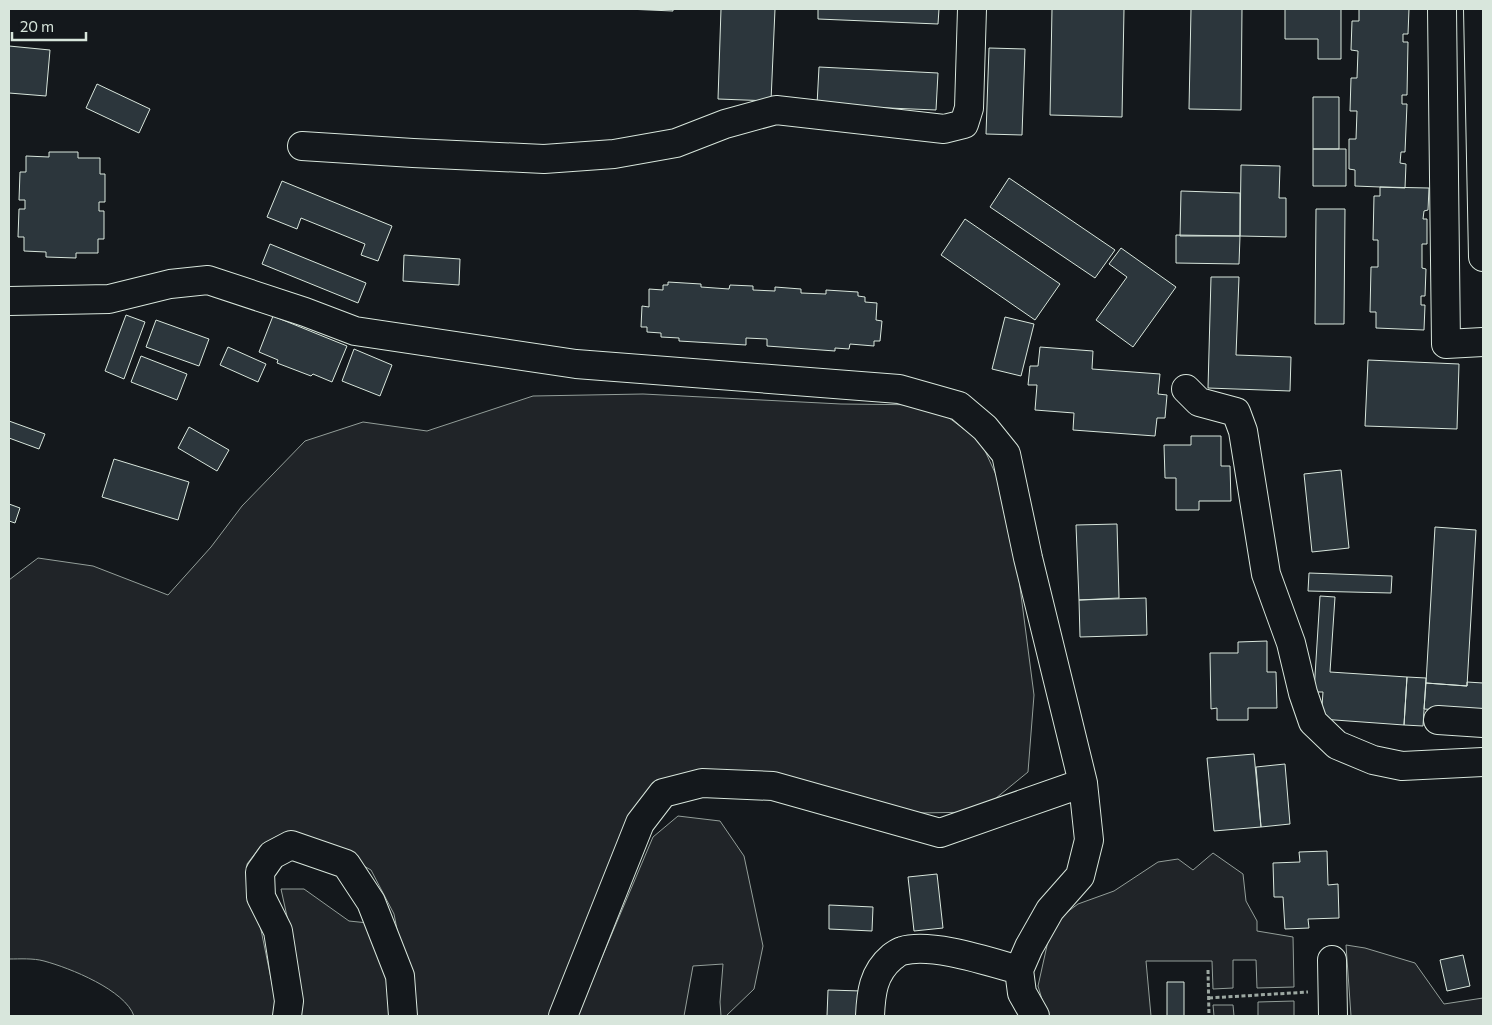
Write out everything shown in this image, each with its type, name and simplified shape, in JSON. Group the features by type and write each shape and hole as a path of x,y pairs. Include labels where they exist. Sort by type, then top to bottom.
{"street":[{"path":"302,146 422,154 554,158 614,154 676,143 725,124 776,110 944,129 964,124 969,108 972,9"},
{"path":"1442,9 1446,344 1483,342"},
{"path":"1478,9 1483,257"},
{"path":"9,301 109,299 170,284 208,280 306,312 355,331 576,364 899,390 960,406 985,428 1006,454 1028,558 1083,783 1089,840 1080,876 1050,910 1019,970 1022,993 1035,1016"},
{"path":"1186,388 1199,402 1236,412 1243,431 1266,574 1291,643 1302,693 1313,722 1337,745 1373,760 1402,766 1483,762"},
{"path":"1438,720 1483,723"},
{"path":"562,1016 640,823 664,793 702,783 773,786 940,833 1083,783"},
{"path":"287,1016 289,1001 278,931 262,897 260,872 272,855 291,845 346,864 371,902 400,976 403,1016"},
{"path":"870,1016 875,979 883,964 900,951 924,949 962,954 1019,970"},
{"path":"1332,960 1333,1016"}],"path":[{"path":"1208,970 1209,1016"},
{"path":"1209,998 1295,993"}],"shaded area":[{"path":"643,394 841,404 932,405 981,442 997,477 1017,564 1034,695 1028,772 979,812 918,813 688,779 604,889 549,1016 409,1016 405,970 394,914 371,870 337,851 277,839 260,847 247,864 247,885 260,925 275,998 274,1016 134,1016 129,1006 120,997 82,975 40,960 9,959 9,580 38,558 93,566 168,595 211,547 242,506 305,441 363,422 427,431 533,396"},
{"path":"678,816 720,821 744,856 763,946 754,989 726,1016 721,1016 720,1002 723,964 693,966 684,1016 577,1016 653,837"},
{"path":"1213,853 1243,874 1246,901 1257,921 1257,931 1293,937 1294,987 1257,988 1256,960 1233,960 1233,988 1213,989 1212,961 1146,961 1151,1016 1047,1016 1038,986 1052,923 1078,904 1114,891 1158,862 1178,859 1193,870"},
{"path":"281,889 304,889 349,921 368,923 391,990 393,1016 299,1016 288,921"},
{"path":"1346,945 1365,948 1415,963 1444,1004 1483,998 1483,1016 1351,1016"},
{"path":"1294,1001 1294,1016 1258,1016 1258,1002"},
{"path":"1213,1005 1233,1005 1234,1016 1214,1016"}],"building":[{"path":"626,9 673,9 673,11"},
{"path":"721,9 775,9 771,101 718,99"},
{"path":"818,9 939,9 938,24 818,19"},
{"path":"1052,9 1124,9 1122,117 1050,115"},
{"path":"1191,9 1242,9 1241,110 1189,109"},
{"path":"1285,9 1341,9 1341,59 1318,59 1318,39 1285,39"},
{"path":"1359,9 1409,9 1408,34 1403,34 1403,42 1408,42 1407,95 1402,95 1402,104 1407,104 1405,152 1401,152 1400,163 1406,164 1405,188 1355,186 1355,170 1349,169 1349,139 1356,139 1357,111 1350,111 1351,78 1357,78 1358,51 1351,50 1352,21 1359,21"},
{"path":"9,46 50,50 46,96 9,93"},
{"path":"989,48 1025,49 1022,135 986,134"},
{"path":"819,67 938,73 936,110 817,105"},
{"path":"97,84 150,109 139,133 86,108"},
{"path":"1313,97 1339,97 1339,149 1313,149"},
{"path":"1313,149 1346,149 1346,186 1313,186"},
{"path":"49,152 78,152 78,158 100,158 100,174 105,174 105,202 99,202 99,211 104,211 104,239 98,239 98,253 76,253 76,258 46,257 46,252 24,251 24,237 18,237 19,209 25,209 25,200 19,200 20,172 26,172 26,156 49,157"},
{"path":"1241,165 1280,166 1279,198 1286,198 1286,237 1240,236"},
{"path":"1009,178 1115,250 1095,278 990,207"},
{"path":"282,181 392,226 378,261 361,255 365,244 301,218 297,229 267,217"},
{"path":"1380,187 1429,188 1428,210 1424,211 1423,219 1427,219 1427,244 1422,244 1422,268 1426,269 1425,296 1421,296 1421,305 1425,305 1424,330 1376,328 1376,312 1370,312 1371,267 1378,267 1378,240 1373,240 1374,196 1380,196"},
{"path":"1181,191 1240,193 1240,236 1180,236"},
{"path":"1316,209 1345,209 1344,324 1315,324"},
{"path":"965,219 1060,284 1035,320 941,255"},
{"path":"1176,235 1240,236 1239,264 1176,263"},
{"path":"270,244 366,283 358,303 262,264"},
{"path":"1121,248 1176,287 1133,347 1096,320 1127,277 1109,264"},
{"path":"404,255 460,259 459,285 403,281"},
{"path":"1211,277 1239,277 1236,355 1291,357 1290,391 1208,388"},
{"path":"668,282 701,284 701,287 729,289 730,285 753,286 753,290 775,291 775,287 801,289 801,293 826,294 826,290 858,292 858,296 865,297 865,302 877,303 876,320 882,321 880,341 874,341 874,346 850,344 849,349 835,348 835,351 767,346 767,339 746,338 746,345 679,341 679,338 661,337 661,333 647,332 647,327 641,327 642,306 649,307 649,289 663,290 663,285 668,285"},
{"path":"126,315 145,322 124,379 105,371"},
{"path":"273,316 347,346 332,382 277,363 278,360 259,352"},
{"path":"1005,317 1034,324 1021,376 992,369"},
{"path":"156,320 209,339 199,366 146,347"},
{"path":"228,347 266,364 258,382 220,365"},
{"path":"1040,347 1093,351 1092,369 1160,374 1158,394 1167,395 1165,418 1157,418 1155,436 1073,430 1074,413 1035,410 1037,385 1028,385 1030,366 1038,366"},
{"path":"354,349 392,365 380,396 342,381"},
{"path":"141,356 187,374 177,400 131,382"},
{"path":"1368,360 1459,364 1457,429 1365,426"},
{"path":"9,421 45,434 39,449 9,438"},
{"path":"189,427 229,450 217,471 178,448"},
{"path":"1191,436 1221,436 1221,466 1230,466 1231,501 1199,501 1199,510 1176,510 1176,478 1165,478 1164,445 1191,445"},
{"path":"114,459 189,482 178,520 102,497"},
{"path":"1341,470 1349,548 1312,552 1304,474"},
{"path":"9,504 20,508 15,523 9,521"},
{"path":"1117,524 1119,598 1079,600 1076,525"},
{"path":"1435,527 1476,530 1467,686 1426,683"},
{"path":"1309,573 1392,576 1391,593 1308,591"},
{"path":"1320,596 1335,597 1330,672 1407,677 1404,725 1321,719 1323,692 1314,692"},
{"path":"1146,598 1147,635 1080,637 1079,600"},
{"path":"1267,641 1267,672 1276,672 1277,708 1248,708 1248,720 1217,720 1217,708 1211,709 1210,653 1238,653 1238,642"},
{"path":"1407,677 1426,678 1423,726 1404,725"},
{"path":"1467,682 1483,683 1483,713 1424,709 1426,683 1467,686"},
{"path":"1254,754 1261,827 1214,831 1207,758"},
{"path":"1285,764 1290,824 1261,827 1256,767"},
{"path":"1327,851 1328,885 1338,884 1339,918 1308,919 1309,928 1285,929 1283,897 1274,897 1273,863 1300,862 1299,852"},
{"path":"937,874 943,928 914,931 908,877"},
{"path":"829,905 873,907 872,931 829,929"},
{"path":"1463,955 1470,986 1447,991 1440,960"},
{"path":"1167,982 1184,982 1184,1016 1167,1016"},
{"path":"828,990 862,991 861,1016 827,1016"}]}
